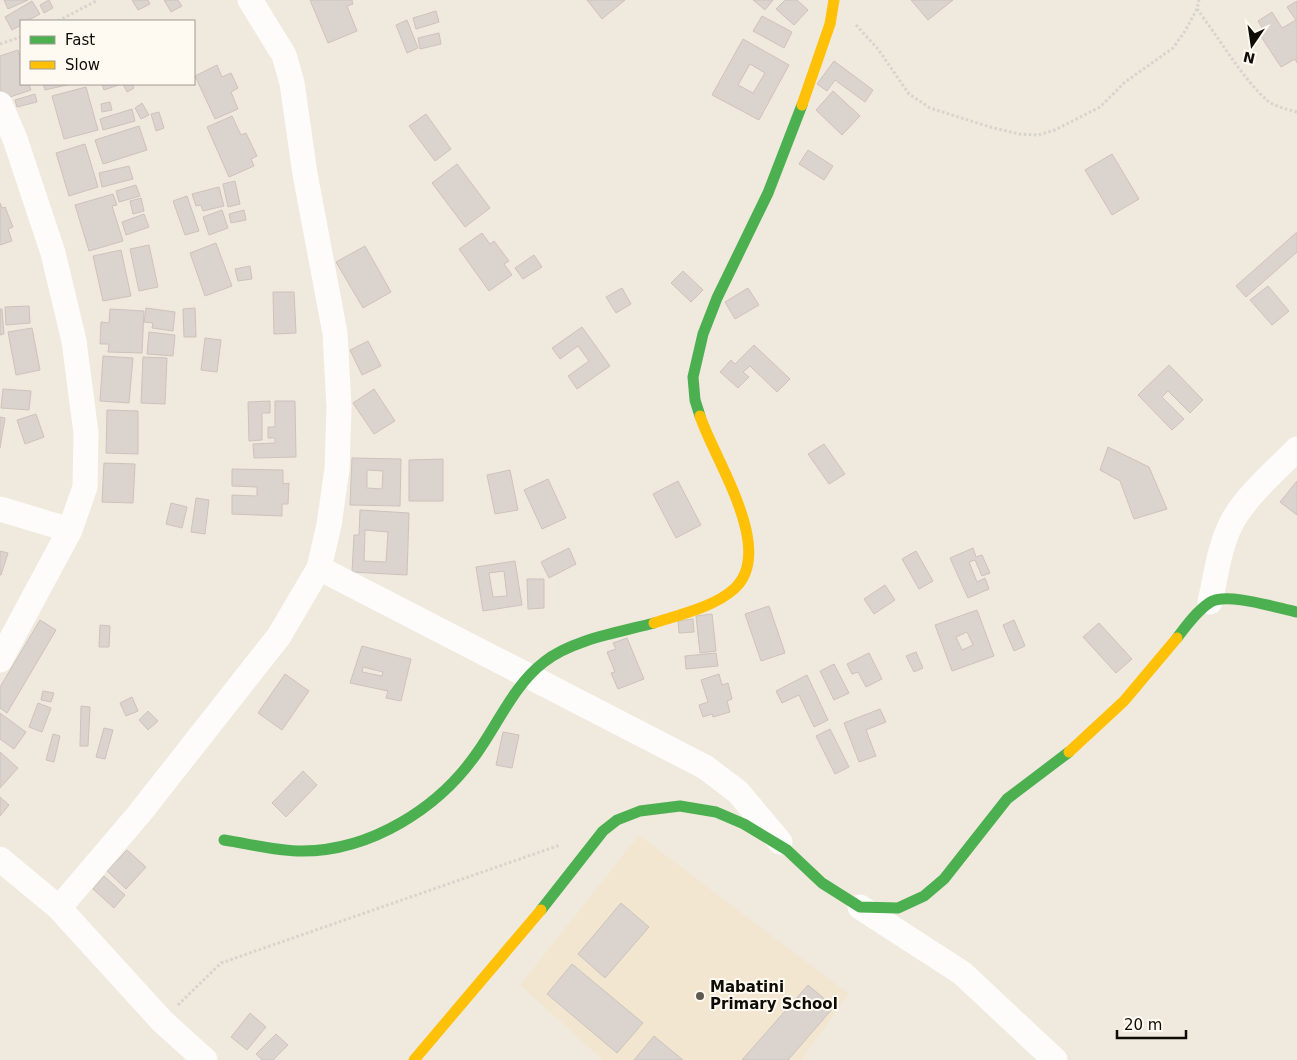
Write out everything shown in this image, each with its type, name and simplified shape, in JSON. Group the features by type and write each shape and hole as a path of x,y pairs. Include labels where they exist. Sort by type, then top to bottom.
{"street":[{"path":"59,908 138,814 279,636 319,568 329,525 337,469 339,372 335,333 305,174 292,82 284,56 250,0"},
{"path":"224,840 304,851 354,844 388,828 424,806 452,784 474,759 527,675 557,653 696,608 730,592 744,580 748,566 749,547 742,515 698,414 692,376 702,337 760,210 795,124 834,2"},
{"path":"0,104 15,139 53,253 74,341 86,433 85,487 70,530 0,660"},
{"path":"1210,602 1220,556 1231,523 1250,498 1297,449"},
{"path":"0,509 70,530"},
{"path":"319,568 705,766 738,792 787,850 822,883 962,973 1055,1060"},
{"path":"860,907 898,908 924,896 944,879 1006,799 1080,744 1124,701 1157,664 1186,624 1210,602 1227,598 1297,612"},
{"path":"414,1060 537,916 603,831 617,820 640,811 680,806 716,812 744,824 787,850"},
{"path":"0,859 59,908 162,1021 205,1060"}],"path":[{"path":"60,20 98,0"},
{"path":"834,2 878,48 909,94 930,108 990,127 1019,134 1038,135 1054,130 1100,107 1125,82 1173,48 1197,9 1199,0"},
{"path":"1197,9 1251,83 1269,101 1279,107 1297,112"},
{"path":"0,44 20,37"},
{"path":"162,1021 221,963 568,842"}],"shaded area":[{"path":"639,835 849,994 801,1060 603,1060 520,985"}],"building":[{"path":"4,0 28,0 8,9"},
{"path":"49,0 53,8 44,13 40,5"},
{"path":"132,0 148,0 150,4 138,10"},
{"path":"164,0 178,0 182,6 171,12"},
{"path":"310,0 352,0 353,4 347,6 357,31 328,43"},
{"path":"587,0 625,0 602,19"},
{"path":"753,0 773,0 765,10"},
{"path":"785,0 797,0 808,10 794,25 776,9"},
{"path":"911,0 953,0 928,20"},
{"path":"32,1 40,14 29,20 20,20 20,26 12,30 5,17"},
{"path":"1297,1 1297,63 1295,59 1281,67 1258,32 1263,29 1258,21 1272,12 1282,28 1296,20 1287,7"},
{"path":"436,11 439,22 416,29 413,18"},
{"path":"762,16 792,32 784,48 753,31"},
{"path":"407,20 418,48 407,53 396,25"},
{"path":"439,33 441,44 420,49 418,38"},
{"path":"743,39 789,65 759,120 712,95","holes":["750,64 765,73 753,93 738,85"]},
{"path":"18,50 20,57 20,85 29,85 31,90 4,99 0,88 0,56"},
{"path":"834,61 873,90 865,102 835,80 827,91 817,84"},
{"path":"217,65 222,77 231,73 238,88 231,92 238,109 215,119 195,76"},
{"path":"43,85 67,85 45,90"},
{"path":"102,85 119,85 104,90"},
{"path":"124,85 132,85 134,88 127,92"},
{"path":"86,87 98,130 64,139 52,96"},
{"path":"833,91 860,116 842,135 816,110"},
{"path":"35,94 37,102 17,107 15,100"},
{"path":"110,102 112,110 102,112 101,104"},
{"path":"142,103 149,115 141,119 135,108"},
{"path":"132,109 135,121 103,130 100,119"},
{"path":"159,112 164,128 156,131 151,114"},
{"path":"426,114 451,149 435,161 409,126"},
{"path":"232,116 241,135 246,133 257,156 251,159 254,166 229,177 207,127"},
{"path":"139,126 147,150 103,164 95,140"},
{"path":"85,144 98,187 69,196 56,153"},
{"path":"808,150 833,166 824,180 799,164"},
{"path":"1112,154 1139,199 1112,215 1085,170"},
{"path":"457,164 490,208 465,227 432,183"},
{"path":"129,166 133,179 102,187 99,173"},
{"path":"235,181 240,204 228,207 223,184"},
{"path":"136,185 140,196 119,202 116,191"},
{"path":"219,187 224,206 203,211 201,205 196,206 192,194"},
{"path":"113,194 117,205 112,206 123,241 89,251 75,205"},
{"path":"187,196 199,231 185,235 173,201"},
{"path":"141,198 144,211 133,214 130,201"},
{"path":"0,203 2,208 5,207 13,227 8,229 12,241 0,245"},
{"path":"222,210 228,228 209,235 203,217"},
{"path":"244,210 246,220 231,223 229,214"},
{"path":"144,214 149,227 126,235 122,222"},
{"path":"1297,232 1297,252 1246,297 1236,286"},
{"path":"482,233 490,244 494,241 509,261 504,264 512,275 489,291 459,249"},
{"path":"216,243 232,286 205,296 190,253"},
{"path":"149,245 158,287 139,291 130,249"},
{"path":"365,246 391,292 363,308 336,262"},
{"path":"121,250 131,296 103,301 93,256"},
{"path":"534,255 542,267 523,279 515,268"},
{"path":"250,266 252,279 238,281 235,269"},
{"path":"683,271 703,290 691,302 671,283"},
{"path":"1268,286 1289,311 1272,325 1250,300"},
{"path":"622,288 631,304 616,313 606,297"},
{"path":"748,288 759,305 735,319 725,302"},
{"path":"273,292 294,292 296,333 274,334"},
{"path":"29,306 30,323 6,325 5,307"},
{"path":"146,308 175,312 173,331 152,328 153,323 144,322"},
{"path":"195,308 196,337 184,337 183,309"},
{"path":"0,309 2,309 4,334 0,335"},
{"path":"110,309 144,311 142,353 108,352 109,344 100,344 101,322 109,323"},
{"path":"582,327 610,366 577,389 568,376 589,361 578,346 560,359 552,348"},
{"path":"32,328 40,370 16,375 8,332"},
{"path":"149,332 175,335 173,356 147,354"},
{"path":"205,338 221,340 217,372 201,370"},
{"path":"368,341 381,366 362,375 350,350"},
{"path":"754,345 790,379 777,392 750,366 743,372 749,377 738,388 720,372 731,360 735,364"},
{"path":"103,356 133,358 129,403 100,401"},
{"path":"143,357 167,358 165,404 141,403"},
{"path":"1169,365 1203,400 1190,413 1168,391 1162,397 1184,419 1172,430 1138,395"},
{"path":"3,389 31,391 29,410 1,408"},
{"path":"374,389 395,421 374,434 353,403"},
{"path":"270,401 270,413 262,413 262,440 249,441 248,402"},
{"path":"275,401 295,401 296,457 254,458 253,444 275,443 275,438 268,438 268,427 275,427"},
{"path":"107,410 138,411 138,454 106,453"},
{"path":"36,414 44,437 25,444 17,420"},
{"path":"0,417 5,418 0,448"},
{"path":"824,444 845,474 829,484 808,454"},
{"path":"1108,447 1149,467 1167,509 1134,519 1120,481 1100,470"},
{"path":"352,458 401,459 400,506 350,505","holes":["367,470 383,471 382,489 367,488"]},
{"path":"443,459 443,501 409,501 409,460"},
{"path":"104,463 135,464 133,503 102,502"},
{"path":"232,469 283,470 283,484 289,483 288,504 282,504 282,516 232,514 232,495 257,496 257,487 232,486"},
{"path":"510,470 518,510 495,514 487,475"},
{"path":"548,479 566,518 542,529 524,490"},
{"path":"678,481 701,525 676,538 653,494"},
{"path":"1297,481 1297,515 1280,502"},
{"path":"196,498 209,500 205,534 191,532"},
{"path":"171,503 187,507 182,528 166,524"},
{"path":"360,510 409,513 407,575 352,572 354,535 359,535","holes":["365,530 388,532 386,562 364,561"]},
{"path":"569,548 576,564 549,578 541,562"},
{"path":"973,548 976,557 982,555 990,573 982,576 975,560 969,562 977,582 985,578 989,589 968,598 950,558"},
{"path":"0,551 8,553 1,575 0,575"},
{"path":"916,551 933,581 919,589 902,559"},
{"path":"515,561 522,605 483,611 476,567","holes":["504,571 507,596 493,597 489,573"]},
{"path":"527,579 544,579 544,608 528,609"},
{"path":"885,585 895,600 874,614 864,599"},
{"path":"769,606 785,653 761,661 745,614"},
{"path":"977,610 994,656 952,671 935,625","holes":["967,632 973,645 962,650 956,637"]},
{"path":"712,614 716,651 700,653 696,616"},
{"path":"693,619 694,632 679,633 678,621"},
{"path":"40,620 56,630 7,713 0,708 0,687"},
{"path":"1014,620 1025,646 1014,651 1003,625"},
{"path":"1099,623 1132,659 1116,673 1083,637"},
{"path":"100,625 110,626 109,647 99,647"},
{"path":"627,638 644,679 618,689 611,673 615,672 607,652 616,649 613,643"},
{"path":"362,646 411,659 401,701 386,698 388,691 350,683","holes":["363,667 383,672 382,676 362,672"]},
{"path":"916,652 923,668 914,672 906,656"},
{"path":"716,653 718,666 686,669 685,656"},
{"path":"869,653 882,679 866,687 858,672 852,674 847,664"},
{"path":"834,664 849,693 834,700 820,671"},
{"path":"285,674 309,691 282,730 258,713"},
{"path":"719,674 722,685 728,683 732,699 727,701 730,712 713,717 712,714 703,717 699,705 708,702 701,680"},
{"path":"807,675 828,720 814,727 799,695 782,703 776,691"},
{"path":"43,691 54,693 51,702 41,700"},
{"path":"132,697 138,711 126,716 120,703"},
{"path":"38,703 51,708 42,732 29,727"},
{"path":"81,706 90,707 88,746 80,746"},
{"path":"880,709 886,722 866,730 876,756 859,762 844,723"},
{"path":"148,711 158,721 148,730 139,720"},
{"path":"0,713 26,732 14,749 0,739"},
{"path":"104,728 113,730 105,759 96,757"},
{"path":"830,729 849,767 835,774 816,736"},
{"path":"503,732 519,735 512,768 496,765"},
{"path":"53,734 60,736 54,762 46,760"},
{"path":"0,752 18,768 0,788"},
{"path":"303,771 317,785 286,817 272,803"},
{"path":"0,797 9,805 0,816"},
{"path":"127,850 146,867 126,889 107,871"},
{"path":"104,876 125,895 114,908 93,889"},
{"path":"621,903 649,927 605,978 578,954"},
{"path":"572,964 643,1023 617,1053 547,994"},
{"path":"808,985 834,1007 788,1060 742,1060"},
{"path":"250,1013 266,1027 247,1050 231,1037"},
{"path":"276,1034 288,1045 273,1060 262,1060 256,1054"},
{"path":"654,1036 683,1060 634,1060"}],"traffic: fast":[{"path":"700,416 695,400 693,377 703,334 717,298 768,193 802,105"},
{"path":"1177,638 1200,611 1209,603 1217,600 1239,600 1297,612"},
{"path":"224,840 292,851 328,849 353,843 401,823 443,792 461,773 477,753 515,693 533,671 544,662 555,654 582,642 654,623"},
{"path":"541,910 603,831 617,820 640,811 680,806 716,812 744,824 787,850 822,883 860,907 898,908 924,896 944,879 1007,799 1069,752"}],"traffic: slow":[{"path":"802,105 830,24 834,0"},
{"path":"654,623 696,610 717,601 734,589 745,572 749,552 746,529 738,504 700,416"},
{"path":"1069,752 1124,701 1177,638"},
{"path":"414,1060 541,910"}],"place":[{"name":"Mabatini Primary School","path":"700,996"}]}
